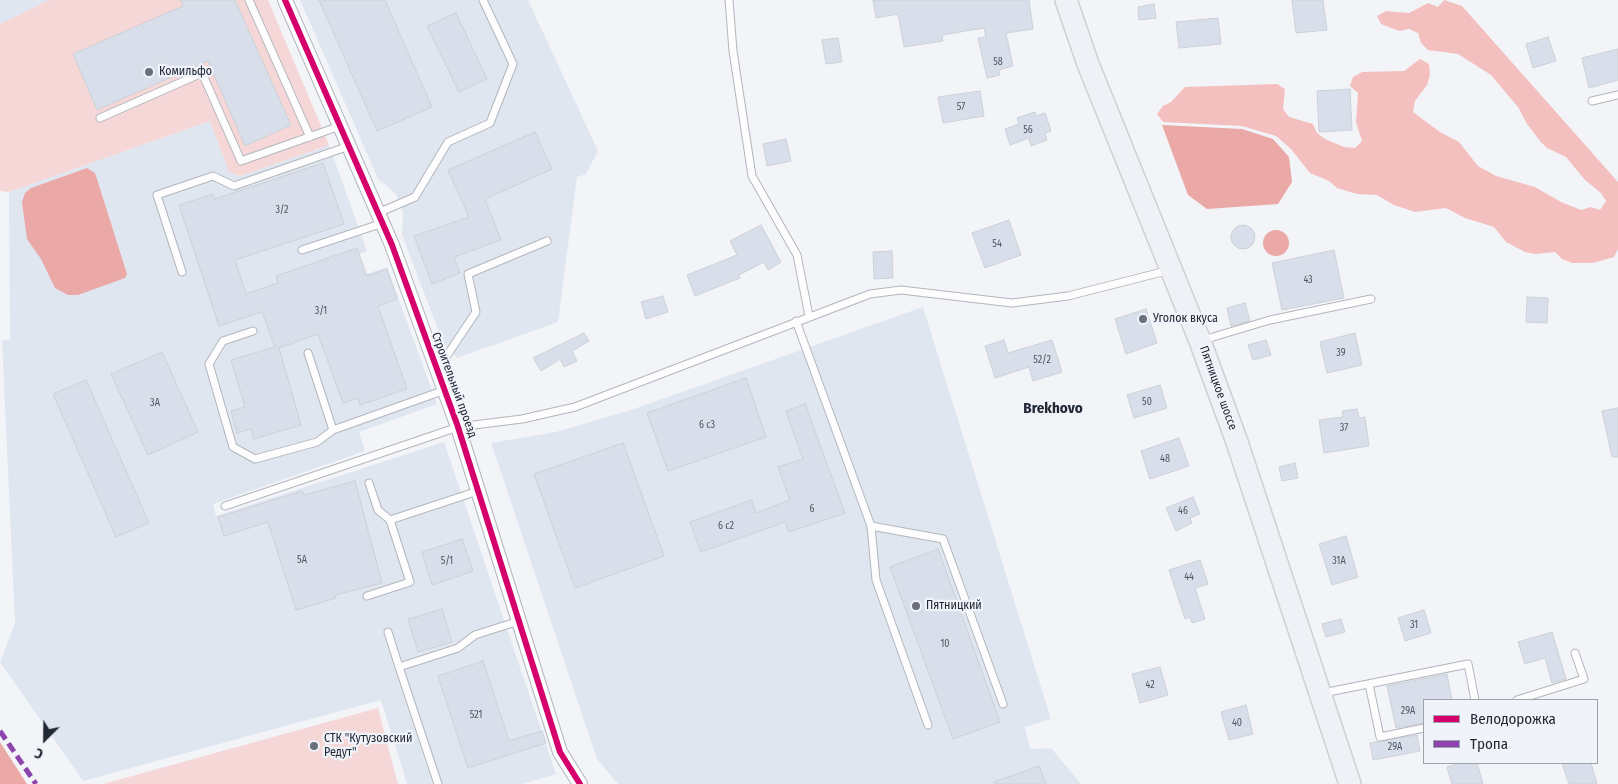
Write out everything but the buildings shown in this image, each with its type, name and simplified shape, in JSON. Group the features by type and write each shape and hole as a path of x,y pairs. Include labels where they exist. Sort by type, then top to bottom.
{"main road":[{"name":"Пятницкое шоссе","path":"1066,0 1088,64 1200,341 1237,442 1350,784"}],"street":[{"name":"Строительный проезд","path":"285,0 381,218 458,427 560,752 580,784"}],"lane":[{"path":"249,0 310,137"},
{"path":"302,250 381,218 415,197 448,142 490,123 513,64 483,0"},
{"path":"729,0 733,51 752,176 797,255 809,316"},
{"path":"100,118 202,73 241,161 340,126"},
{"path":"1592,102 1618,95"},
{"path":"182,272 157,195 213,176 234,186 349,146"},
{"path":"437,369 476,312 468,274 547,241"},
{"path":"225,506 458,427 522,419 575,406 870,294 901,290 1012,303 1068,296 1170,270"},
{"path":"1200,341 1270,320 1371,300"},
{"path":"796,321 871,526 876,580 928,725"},
{"path":"253,331 223,340 209,364 233,447 255,459 317,442 333,430 445,390"},
{"path":"308,353 333,430"},
{"path":"367,596 410,582 390,520 378,510 369,482"},
{"path":"390,520 478,491"},
{"path":"871,526 943,538 1003,704"},
{"path":"399,667 458,648 474,635 519,621"},
{"path":"388,632 438,784"},
{"path":"1520,699 1584,680 1575,653"},
{"path":"1320,694 1468,664 1475,699"},
{"path":"1369,684 1380,737 1423,728"}],"shaded area":[{"path":"0,0 49,0 0,24"},
{"name":"Комильфо","path":"49,0 268,0 329,145 240,176 229,172 210,121 9,192 0,191 0,24"},
{"path":"300,0 528,0 598,151 586,174 577,177 558,322 457,358 443,343 402,235 403,212 396,194 378,179"},
{"path":"1444,0 1462,6 1618,182 1618,249 1614,257 1593,263 1572,263 1562,259 1555,252 1535,254 1525,252 1506,242 1494,227 1465,218 1446,208 1415,212 1394,205 1377,195 1357,194 1337,188 1329,181 1310,173 1291,149 1276,136 1242,126 1163,122 1157,114 1163,106 1171,102 1185,87 1277,84 1285,89 1283,109 1289,117 1313,124 1317,133 1325,139 1344,147 1355,148 1362,141 1356,122 1358,93 1350,86 1353,77 1362,72 1404,71 1420,59 1429,64 1430,75 1427,85 1415,101 1413,112 1440,132 1459,142 1478,166 1496,176 1535,187 1561,202 1581,210 1591,207 1600,210 1606,201 1601,193 1585,180 1566,157 1547,148 1540,141 1527,124 1518,107 1491,75 1458,54 1428,50 1421,43 1418,33 1409,29 1399,31 1381,24 1377,16 1386,11 1409,13 1428,3 1438,7"},
{"path":"210,121 229,171 240,176 329,145 367,251 359,254 366,274 387,267 437,404 359,432 365,451 213,504 216,516 444,442 556,774 522,784 407,784 381,700 83,781 0,662 15,623 2,341 10,339 9,192"},
{"path":"1162,125 1242,129 1273,139 1289,157 1292,182 1278,204 1207,209 1188,195"},
{"path":"87,168 95,173 127,274 125,278 78,295 68,295 55,288 41,259 27,239 22,202 25,193 31,188"},
{"path":"1276,230 1285,234 1289,243 1285,252 1276,256 1267,252 1263,243 1267,234"},
{"path":"923,307 1051,719 1025,727 1030,749 1051,748 1081,784 618,784 597,759 491,443 556,432 631,410"},
{"name":"СТК \"Кутузовский Редут\"","path":"378,708 398,784 103,784"},
{"path":"0,742 27,784 0,784"}],"marked path":[{"path":"0,731 36,784"}],"cycle path":[{"path":"285,0 392,245 458,427 560,752 580,784"}],"place":[{"name":"Комильфо","path":"149,72"},
{"name":"Уголок вкуса","path":"1143,319"},
{"name":"Пятницкий","path":"916,606"},
{"name":"СТК \"Кутузовский Редут\"","path":"314,746"}],"district":[{"name":"Brekhovo","path":"1053,409"}]}
